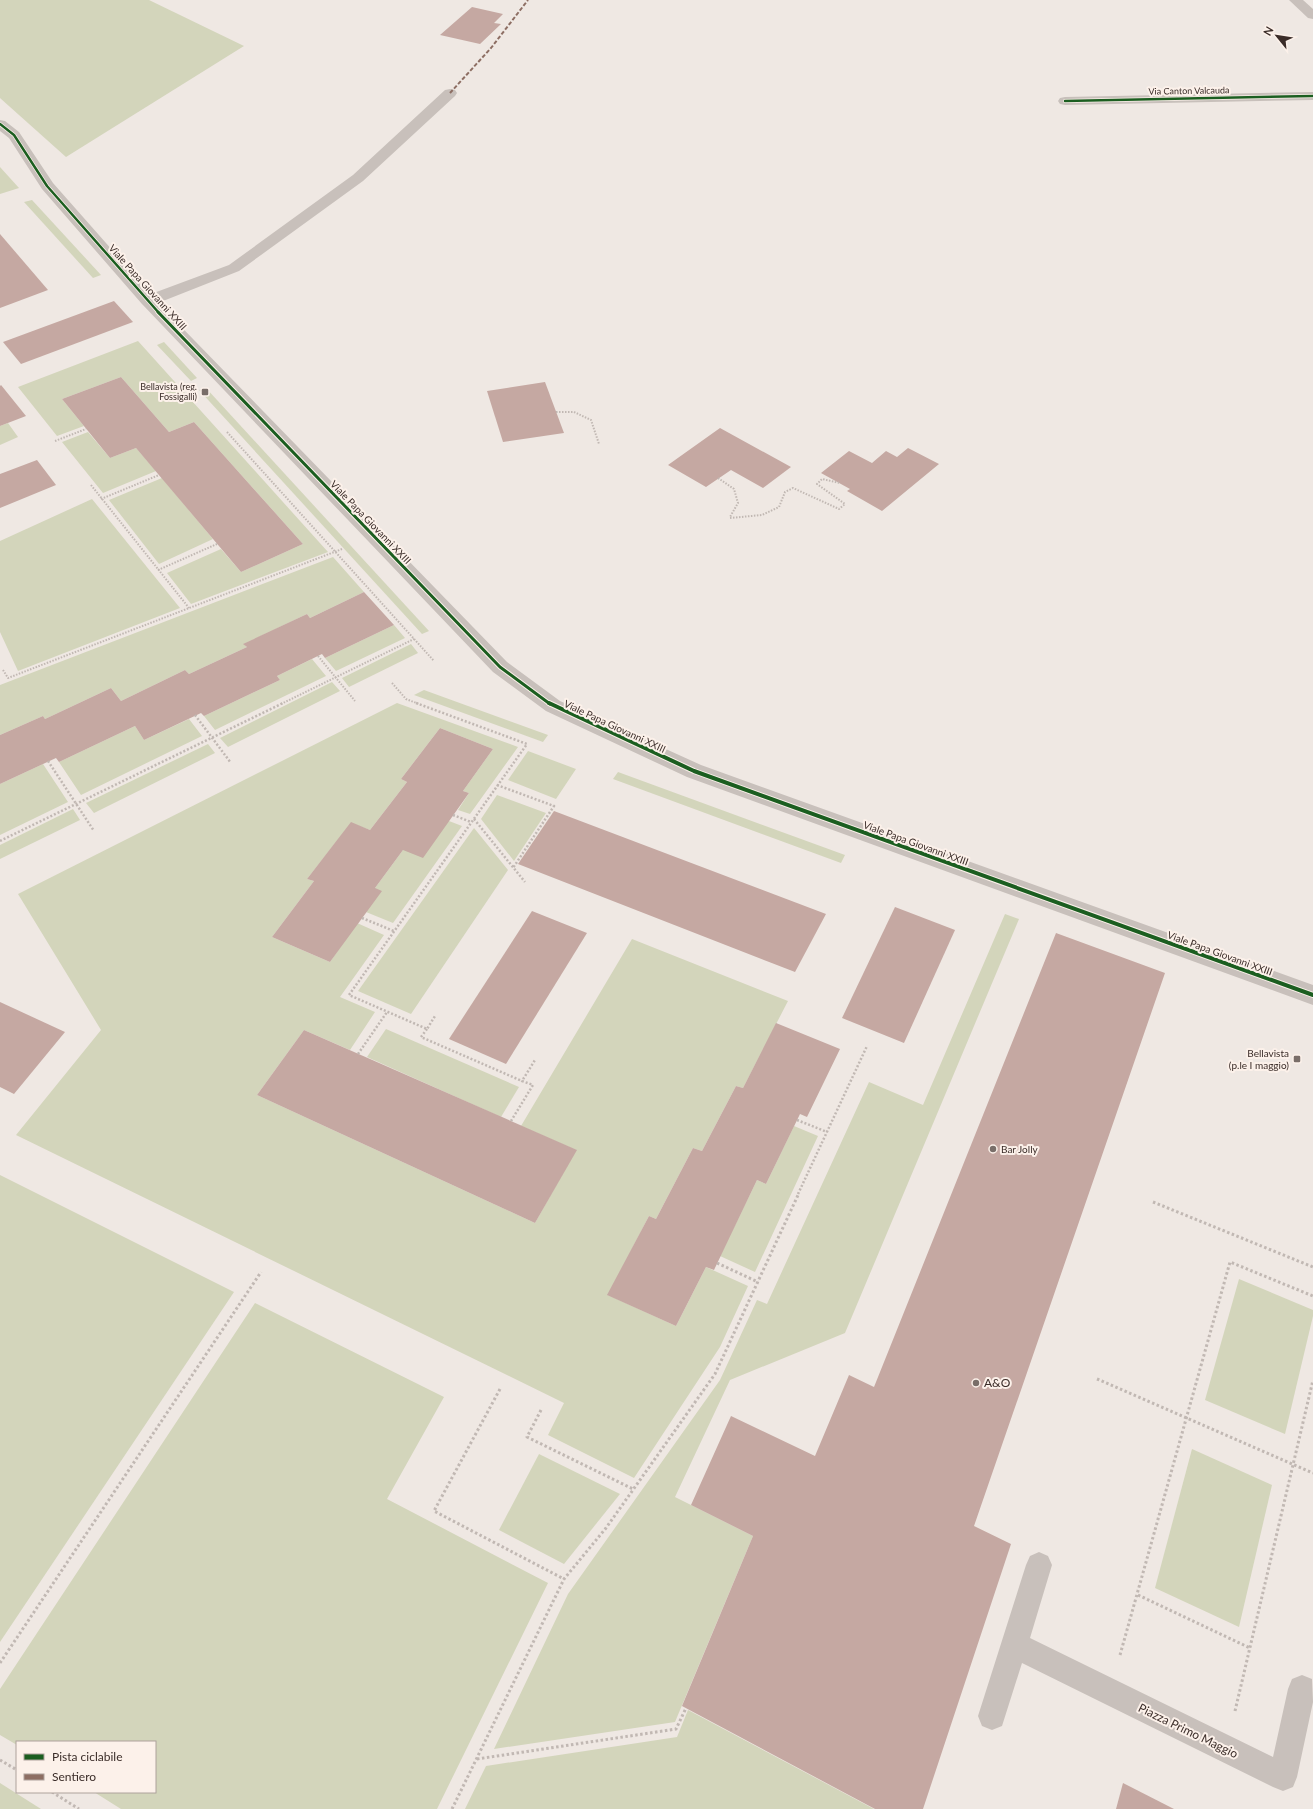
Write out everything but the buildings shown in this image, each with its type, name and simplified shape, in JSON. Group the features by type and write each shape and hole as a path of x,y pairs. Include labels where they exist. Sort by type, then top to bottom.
{"street":[{"path":"1295,0 1313,15"},
{"path":"148,301 234,268 358,178 450,92"},
{"name":"Via Canton Valcauda","path":"1065,101 1313,96"},
{"name":"Viale Papa Giovanni XXIII","path":"0,124 14,135 47,186 148,301 500,667 553,706 694,771 1313,995"}],"lane":[{"path":"992,1716 1039,1565"},
{"name":"Piazza Primo Maggio","path":"1014,1645 1283,1777 1302,1689"}],"path":[{"path":"556,412 574,412 591,420 599,444"},
{"path":"55,441 86,429"},
{"path":"225,430 434,661"},
{"path":"101,499 159,475"},
{"path":"718,478 734,489 738,503 730,518 762,515 779,507 785,492 793,488 839,509 845,504 817,484 822,479 840,483"},
{"path":"91,486 189,608"},
{"path":"158,570 217,544"},
{"path":"3,670 8,678 336,552"},
{"path":"0,841 414,638"},
{"path":"318,656 355,701"},
{"path":"392,682 406,699 527,744 349,995 427,1029"},
{"path":"195,715 231,763"},
{"path":"48,761 94,831"},
{"path":"497,785 554,806 513,868"},
{"path":"453,815 473,821 525,882"},
{"path":"362,918 394,931"},
{"path":"358,1054 388,1012"},
{"path":"435,1016 421,1037 533,1085 511,1121"},
{"path":"452,1809 564,1580 606,1528 715,1374 867,1046"},
{"path":"522,1081 535,1060"},
{"path":"797,1120 827,1132"},
{"path":"1153,1202 1313,1267"},
{"path":"1110,1692 1230,1262 1313,1296"},
{"path":"717,1263 758,1282"},
{"path":"0,1663 261,1272"},
{"path":"1097,1379 1313,1473"},
{"path":"1226,1749 1313,1380"},
{"path":"500,1389 434,1511 564,1580"},
{"path":"541,1410 527,1437 633,1490"},
{"path":"1138,1595 1250,1648"},
{"path":"476,1759 676,1729 686,1708"},
{"path":"0,1760 16,1769"},
{"path":"54,1793 80,1809"}],"green space":[{"path":"0,0 149,0 244,46 66,157 0,98"},
{"path":"0,167 19,188 0,194"},
{"path":"32,200 101,275 93,278 24,202"},
{"path":"138,341 328,552 191,604 167,573 221,549 241,572 303,544 194,422 169,432 121,377 62,399 84,426 57,436 18,387"},
{"path":"164,342 197,378 191,381 157,345"},
{"path":"206,388 429,631 422,634 199,390"},
{"path":"8,423 18,437 0,445 0,426"},
{"path":"88,432 110,458 136,448 156,471 103,493 62,442"},
{"path":"162,478 213,539 159,564 109,500"},
{"path":"92,499 180,608 18,671 0,632 0,541"},
{"path":"333,557 364,592 310,618 307,614 244,644 247,647 189,674 185,670 121,701 111,688 45,719 43,716 0,735 0,685"},
{"path":"394,625 405,638 336,671 325,658"},
{"path":"411,644 418,653 349,687 342,678"},
{"path":"312,659 326,676 215,730 204,716 280,680 277,676"},
{"path":"332,682 340,691 228,747 220,738"},
{"path":"424,690 548,735 543,742 414,695"},
{"path":"397,703 518,747 470,814 458,810 469,793 463,791 493,749 440,728 401,779 407,782 370,830 351,823 307,879 314,881 272,937 330,962 357,923 384,935 340,997 375,1012 350,1050 304,1030 257,1095 535,1223 576,1150 521,1126 632,939 788,1001 743,1088 736,1086 702,1151 693,1148 656,1219 649,1216 608,1295 676,1326 706,1267 748,1286 720,1347 634,1478 548,1435 564,1403 16,1135 101,1030 18,894"},
{"path":"189,719 202,736 81,795 59,762 135,726 144,740"},
{"path":"208,744 215,753 94,813 86,803"},
{"path":"528,751 576,769 556,799 508,780"},
{"path":"43,764 68,802 0,835 0,784"},
{"path":"618,772 845,855 841,863 613,779"},
{"path":"497,795 546,813 514,861 481,819"},
{"path":"73,809 80,820 0,859 0,845"},
{"path":"449,821 462,826 393,923 366,912 375,888 403,850"},
{"path":"474,828 508,870 411,1014 358,991"},
{"path":"1005,914 1019,919 845,1333 730,1380 675,1497 753,1536 675,1722 494,1749 568,1594 720,1380 757,1300 767,1304 869,1082 923,1105"},
{"path":"386,1029 519,1087 501,1117 367,1057"},
{"path":"794,1126 818,1136 755,1272 720,1256 757,1180 766,1184"},
{"path":"0,1175 234,1292 0,1642"},
{"path":"1239,1279 1313,1310 1313,1316 1285,1434 1205,1400"},
{"path":"255,1303 444,1397 387,1499 548,1583 437,1809 121,1809 96,1793 156,1793 156,1741 16,1741 16,1744 0,1735 0,1689"},
{"path":"1192,1449 1272,1485 1239,1627 1155,1588"},
{"path":"539,1454 620,1494 564,1564 499,1530"},
{"path":"688,1710 874,1809 465,1809 486,1766 677,1737"},
{"path":"0,1783 41,1809 0,1809"}],"marked path":[{"path":"450,93 491,48 528,0"}],"cycle path":[{"path":"1065,101 1313,96"},
{"path":"0,124 14,135 47,186 148,301 500,667 553,706 694,771 1313,995"}],"place":[{"name":"Bellavista (reg. Fossigalli)","path":"205,392"},
{"name":"Bellavista (p.le I maggio)","path":"1297,1059"},
{"name":"Bar Jolly","path":"993,1149"},
{"name":"A&O","path":"976,1383"}]}
